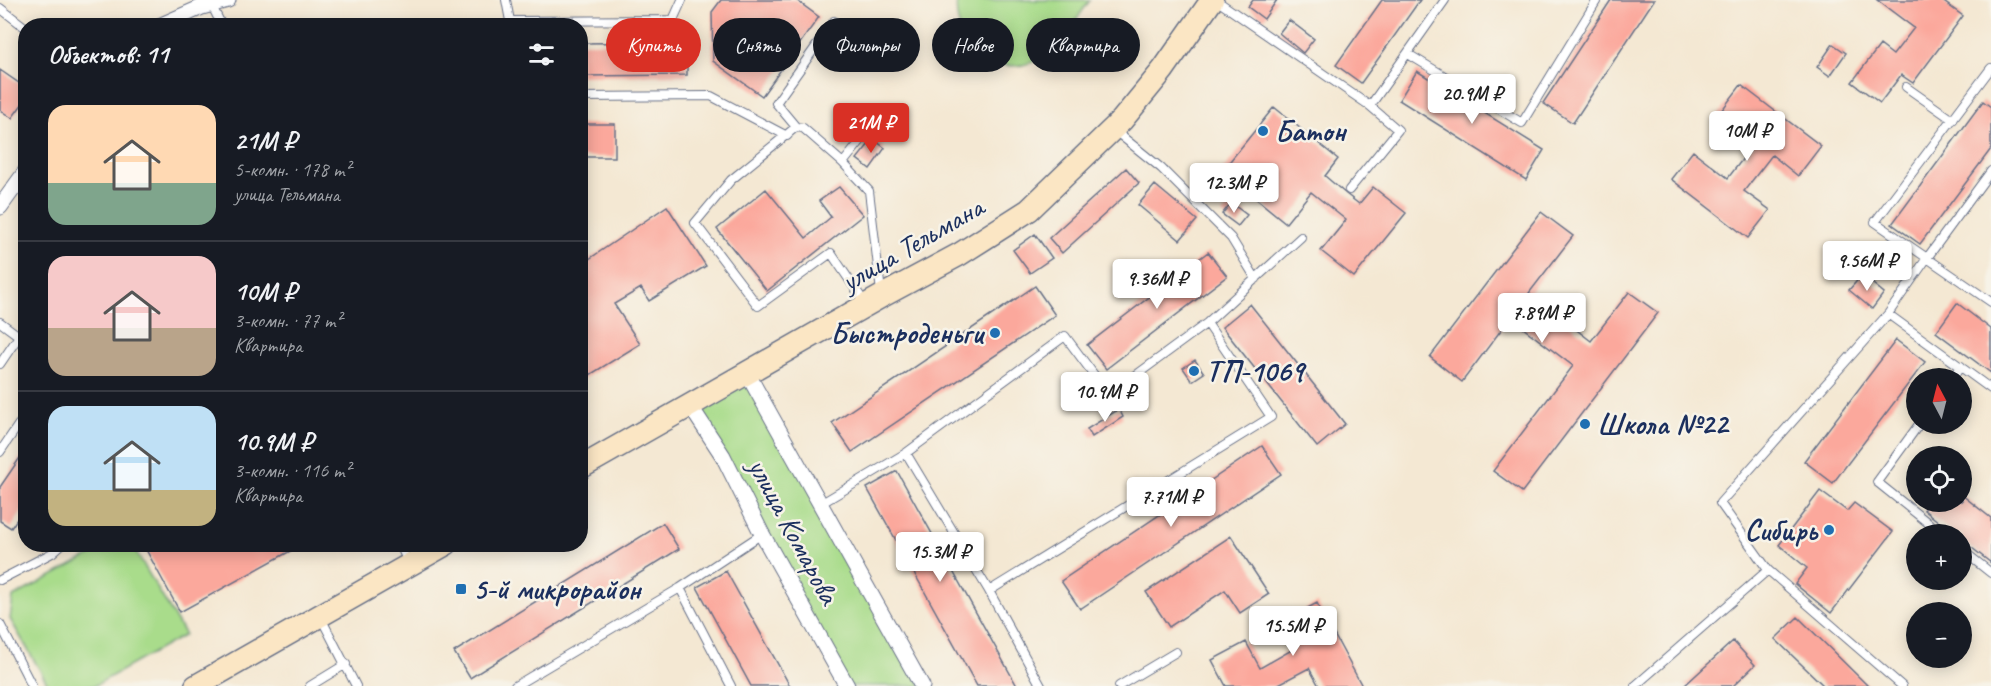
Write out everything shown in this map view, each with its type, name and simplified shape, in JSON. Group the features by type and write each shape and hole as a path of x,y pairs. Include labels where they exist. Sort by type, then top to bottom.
{"main road":[{"name":"улица Тельмана","path":"588,463 689,404 960,254 1029,210 1113,129 1163,70 1214,0"},
{"path":"196,686 433,552"}],"street":[{"path":"175,18 204,4 228,0"},
{"path":"0,207 18,182"},
{"name":"улица Комарова","path":"747,372 922,686"},
{"name":"улица Комарова","path":"689,404 723,456 762,534 847,686"}],"lane":[{"path":"506,0 509,18"},
{"path":"588,22 673,21 682,0"},
{"path":"1214,0 1370,106 1398,130 1349,190"},
{"path":"1370,106 1445,0"},
{"path":"1408,54 1522,123 1597,0"},
{"path":"204,4 215,18"},
{"path":"0,8 18,22"},
{"path":"813,51 776,103 796,127 803,128 843,163 869,191 874,301"},
{"path":"1991,68 1875,222 1991,302"},
{"path":"1906,87 1953,120"},
{"path":"588,97 711,96 787,136"},
{"path":"796,127 731,180 695,223 758,306 831,253 874,301"},
{"path":"1113,129 1161,168 1231,238 1256,279"},
{"path":"843,163 863,138"},
{"path":"1902,686 1768,570 1720,503 1888,314 1991,171"},
{"path":"822,504 906,453 1065,336 1108,395 1207,323 1301,237"},
{"path":"1888,314 1991,389"},
{"path":"0,322 18,335"},
{"path":"989,591 1271,417 1207,323"},
{"path":"0,364 18,337"},
{"path":"0,452 18,425"},
{"path":"1912,434 1877,482 1930,524"},
{"path":"906,453 989,591 1041,686"},
{"path":"515,686 680,588 762,534"},
{"path":"0,580 52,552"},
{"path":"403,552 409,566"},
{"path":"1972,558 1991,573"},
{"path":"1635,686 1768,570"},
{"path":"680,588 731,686"},
{"path":"320,616 356,686"},
{"path":"0,624 19,656 32,686"},
{"path":"1119,686 1176,652"},
{"path":"310,686 346,664"}],"green space":[{"path":"957,0 1090,0 1078,18 1026,18 1026,64 1014,66 1014,18 957,17"},
{"path":"747,373 922,686 847,686 689,404"},
{"path":"96,552 136,552 185,635 94,686 49,686 10,619 13,597"}],"building":[{"path":"721,0 796,0 819,17 813,18 813,25 801,42 801,18 713,18 713,61 712,12"},
{"path":"1253,0 1277,0 1264,19 1248,7"},
{"path":"1382,0 1420,0 1361,83 1336,65"},
{"path":"1611,0 1654,0 1573,123 1543,103"},
{"path":"1877,0 1941,0 1963,16 1913,83 1901,75 1880,103 1852,82 1880,45 1893,55 1914,28"},
{"path":"1289,20 1314,39 1303,53 1279,33"},
{"path":"588,43 606,43 606,72 687,72 687,75 588,76"},
{"path":"1833,44 1846,53 1830,76 1817,67"},
{"path":"0,70 18,82 18,110 12,118 0,110"},
{"path":"1417,71 1544,150 1526,180 1399,100"},
{"path":"728,72 779,72 762,96"},
{"path":"1741,85 1821,146 1798,176 1772,155 1744,191 1770,210 1748,238 1671,179 1693,151 1728,178 1755,143 1718,115"},
{"path":"1983,101 1991,107 1991,149 1920,244 1892,224"},
{"path":"1274,107 1338,159 1325,176 1346,194 1359,204 1373,187 1406,213 1354,277 1321,251 1346,220 1311,192 1286,223 1222,171"},
{"path":"588,124 615,124 615,157 588,157"},
{"path":"873,139 885,148 870,169 857,159"},
{"path":"1126,168 1139,183 1062,253 1049,238"},
{"path":"1155,185 1197,220 1180,240 1138,205"},
{"path":"839,187 863,215 767,291 717,229 766,189 806,238 831,217 819,201"},
{"path":"1231,203 1247,215 1238,226 1222,214"},
{"path":"667,206 706,266 649,301 641,288 614,304 640,344 588,376 589,259"},
{"path":"1541,212 1573,236 1529,293 1591,341 1629,292 1658,313 1522,492 1493,471 1573,366 1510,318 1462,382 1430,357"},
{"path":"1035,234 1052,258 1030,273 1013,250"},
{"path":"1208,252 1227,276 1106,369 1087,345"},
{"path":"1862,275 1884,293 1872,309 1849,290"},
{"path":"1035,286 1055,315 852,452 832,423"},
{"path":"1957,303 1991,329 1991,373 1936,332"},
{"path":"1250,304 1345,424 1317,447 1222,327"},
{"path":"1896,340 1925,362 1920,368 1906,368 1906,387 1833,483 1804,461"},
{"name":"ТП-1069","path":"1195,360 1204,373 1192,381 1183,368"},
{"path":"1119,409 1123,417 1092,437 1087,429"},
{"path":"1262,446 1281,474 1080,609 1061,581"},
{"path":"18,461 18,518 11,528 0,521 0,487"},
{"path":"897,471 1017,686 977,686 867,488"},
{"path":"1820,491 1847,511 1854,503 1893,532 1831,613 1795,584 1807,568 1779,545"},
{"path":"1972,503 1991,518 1991,563 1972,548 1972,524 1942,524 1926,512 1972,512"},
{"path":"663,523 679,549 470,678 454,652"},
{"path":"1231,536 1269,594 1240,613 1225,590 1169,627 1146,592"},
{"path":"147,552 289,552 180,612"},
{"path":"726,571 790,686 751,686 697,587"},
{"path":"1317,603 1362,686 1319,686 1309,668 1275,686 1226,686 1212,660 1246,642 1260,668 1297,647 1283,621"},
{"path":"1798,617 1868,686 1824,686 1775,639"},
{"path":"1733,641 1755,665 1733,686 1684,686"}],"place":[{"name":"Батон","path":"1263,131"},
{"name":"Быстроденьги","path":"995,333"},
{"name":"ТП-1069","path":"1194,371"},
{"name":"Школа №22","path":"1585,424"},
{"name":"Сибирь","path":"1829,530"},
{"name":"5-й микрорайон","path":"461,589"}]}
